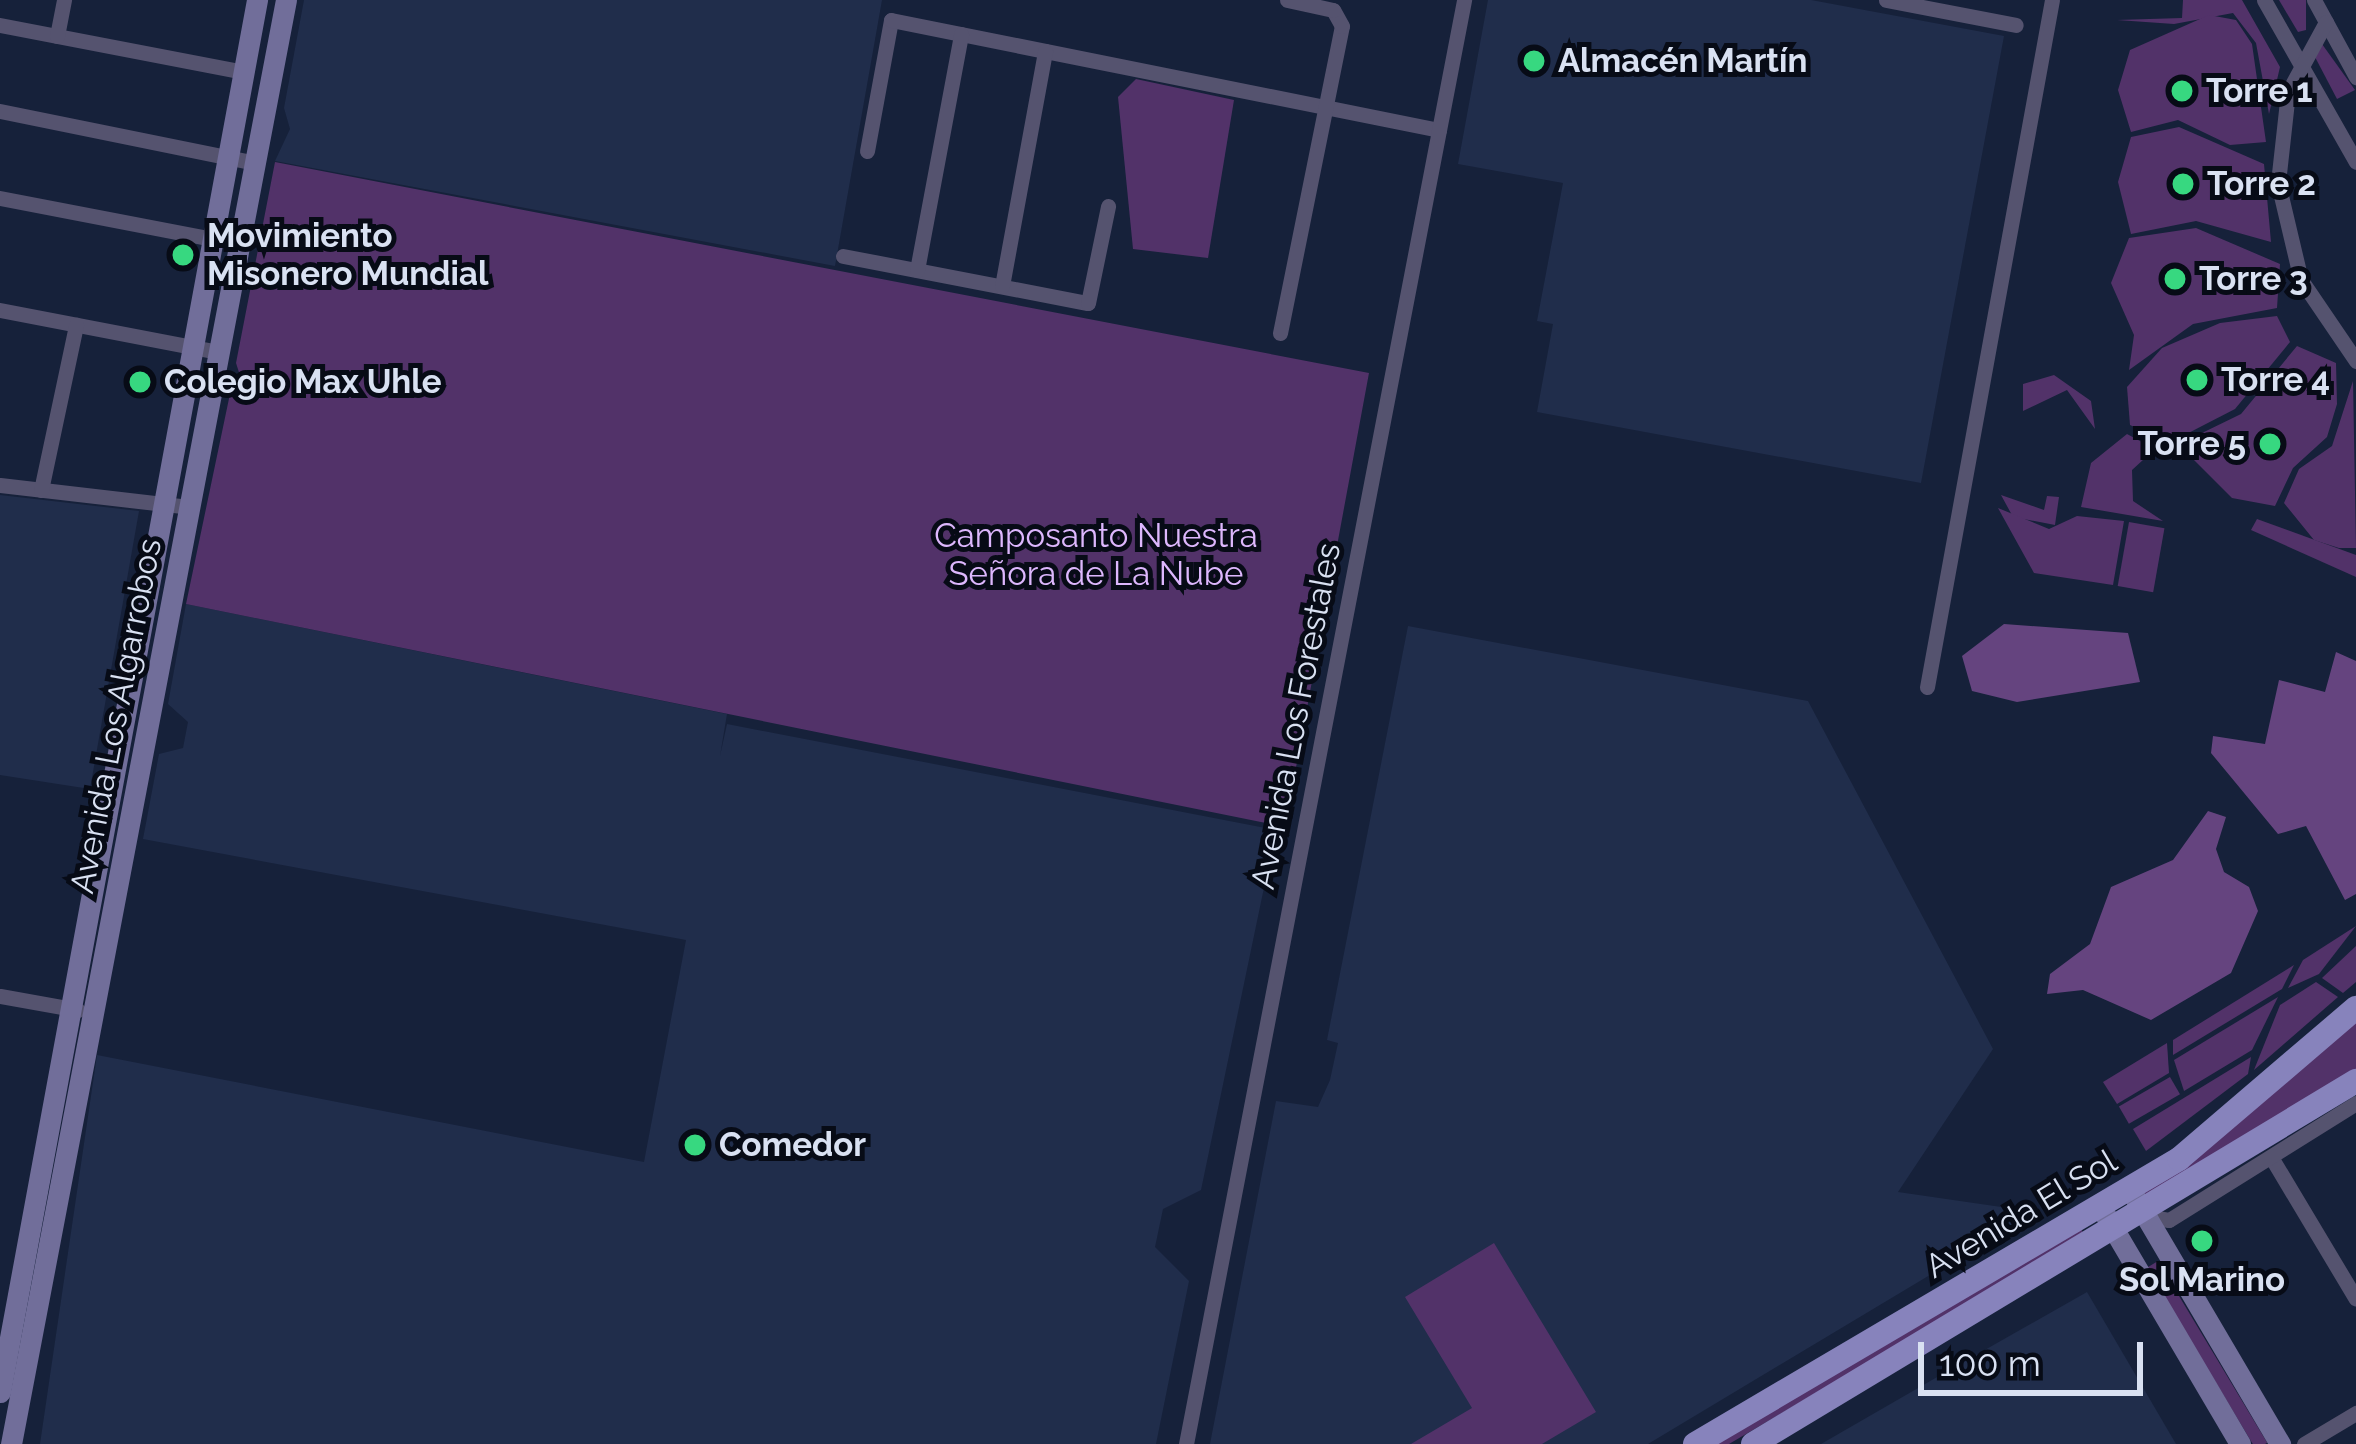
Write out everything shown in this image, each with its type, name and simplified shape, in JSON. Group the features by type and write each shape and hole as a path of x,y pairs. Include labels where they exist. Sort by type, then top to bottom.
{"main road":[{"name":"Avenida El Sol","path":"1695,1444 2130,1189 2356,1008"},
{"name":"Avenida El Sol","path":"1753,1444 2146,1216 2356,1081"}],"street":[{"path":"56,36 64,0"},
{"name":"Avenida Los Algarrobos","path":"11,1444 163,504 257,0"},
{"name":"Avenida Los Algarrobos","path":"0,1392 189,507 286,0"},
{"name":"Avenida Los Forestales","path":"1186,1444 1464,0"},
{"path":"1886,0 2016,26"},
{"path":"1927,687 2052,0"},
{"path":"2264,0 2356,162"},
{"path":"2314,0 2356,77"},
{"path":"1280,333 1341,16 1296,1"},
{"path":"867,152 891,20 1439,130"},
{"path":"2326,22 2299,62 2278,143 2282,211 2320,318 2356,361"},
{"path":"0,25 243,72"},
{"path":"917,270 961,34"},
{"path":"1002,286 1045,51"},
{"path":"0,111 255,163"},
{"path":"0,198 212,238"},
{"path":"843,256 1088,303 1108,206"},
{"path":"0,310 219,352"},
{"path":"41,490 76,325"},
{"path":"0,485 189,507"},
{"path":"0,996 82,1011"},
{"name":"Avenida El Sol","path":"2146,1216 2169,1220 2356,1103"},
{"path":"2271,1157 2356,1299"},
{"path":"2130,1189 2280,1444"},
{"path":"2100,1207 2240,1444"},
{"path":"2304,1444 2356,1414"}],"shaded area":[{"path":"304,0 882,0 835,266 275,161 290,129 284,108"},
{"name":"Almacén Martín","path":"1488,0 1811,0 2004,36 1921,483 1537,412 1553,324 1537,321 1563,183 1458,164"},
{"path":"0,495 139,511 90,789 0,775"},
{"path":"186,604 727,714 720,756 727,724 1276,830 1201,1190 1163,1209 1155,1247 1189,1281 1156,1444 40,1444 97,1055 644,1162 686,940 143,839 159,754 183,748 188,722 168,704"},
{"path":"2004,624 2128,633 2140,682 2017,702 1972,691 1962,656"},
{"path":"1408,626 1808,701 1993,1049 1898,1192 2035,1212 1648,1444 1210,1444 1276,1101 1318,1107 1330,1080 1338,1043 1327,1040"},
{"path":"2336,652 2356,661 2356,894 2345,900 2306,826 2278,834 2211,753 2213,736 2265,744 2279,680 2325,692"},
{"path":"2208,811 2226,817 2216,849 2224,872 2249,887 2258,911 2231,973 2151,1020 2083,990 2047,994 2050,974 2090,944 2111,887 2173,860"},
{"path":"2087,1292 2176,1444 1821,1444 1932,1380"}],"green space":[{"path":"2183,0 2242,0 2280,67 2269,114 2256,43 2233,13 2174,24 2117,20 2182,18"},
{"path":"2279,0 2306,0 2306,30 2298,32"},
{"path":"2209,15 2236,20 2252,44 2266,142 2230,145 2178,120 2131,132 2118,90 2130,50"},
{"path":"2322,44 2355,90 2337,99 2315,57"},
{"path":"1136,79 1234,100 1208,258 1133,249 1118,97"},
{"path":"2179,127 2264,164 2271,242 2196,221 2131,234 2118,182 2131,137"},
{"name":"Camposanto Nuestra Señora de La Nube","path":"275,162 1369,373 1285,827 186,604 231,389 243,385 236,363"},
{"path":"2196,228 2280,264 2277,308 2193,324 2129,370 2134,335 2111,283 2129,238"},
{"path":"2277,316 2290,342 2235,409 2169,443 2130,425 2127,387 2162,348 2220,323"},
{"path":"2297,346 2336,363 2337,404 2327,437 2293,468 2275,506 2232,498 2190,456 2165,451 2241,414"},
{"path":"2054,375 2091,401 2095,429 2067,390 2023,411 2023,384"},
{"path":"2353,381 2356,548 2339,548 2314,540 2284,503 2299,469 2332,446"},
{"path":"2127,434 2155,449 2132,470 2133,501 2163,521 2081,507 2091,463"},
{"path":"2001,495 2044,510 2047,496 2059,497 2055,525 2013,517"},
{"path":"1998,508 2049,529 2077,516 2124,521 2113,585 2034,573"},
{"path":"2257,519 2356,555 2356,577 2251,530"},
{"path":"2129,522 2164,528 2153,592 2118,586"},
{"path":"2356,926 2319,974 2288,988 2303,960"},
{"path":"2356,946 2356,982 2343,993 2322,978"},
{"path":"2294,965 2282,989 2173,1055 2173,1040"},
{"path":"2316,982 2338,997 2254,1070 2280,1005"},
{"path":"2278,997 2252,1050 2184,1091 2174,1060"},
{"path":"2356,1020 2356,1070 2144,1196 2144,1190"},
{"path":"2167,1043 2169,1073 2117,1104 2103,1082"},
{"path":"2251,1057 2248,1074 2146,1151 2133,1129"},
{"path":"2170,1077 2180,1094 2129,1124 2119,1106"},
{"path":"2079,1224 2084,1235 1729,1444 1709,1444"},
{"path":"1494,1243 1596,1412 1542,1444 1411,1444 1472,1408 1405,1297"},
{"path":"2158,1261 2267,1443 2253,1444 2147,1268"}],"place":[{"name":"Almacén Martín","path":"1534,61"},
{"name":"Torre 1","path":"2182,91"},
{"name":"Torre 2","path":"2183,184"},
{"name":"Movimiento Misonero Mundial","path":"183,255"},
{"name":"Torre 3","path":"2175,279"},
{"name":"Torre 4","path":"2197,380"},
{"name":"Colegio Max Uhle","path":"140,382"},
{"name":"Torre 5","path":"2270,444"},
{"name":"Comedor","path":"695,1145"},
{"name":"Sol Marino","path":"2202,1241"}]}
